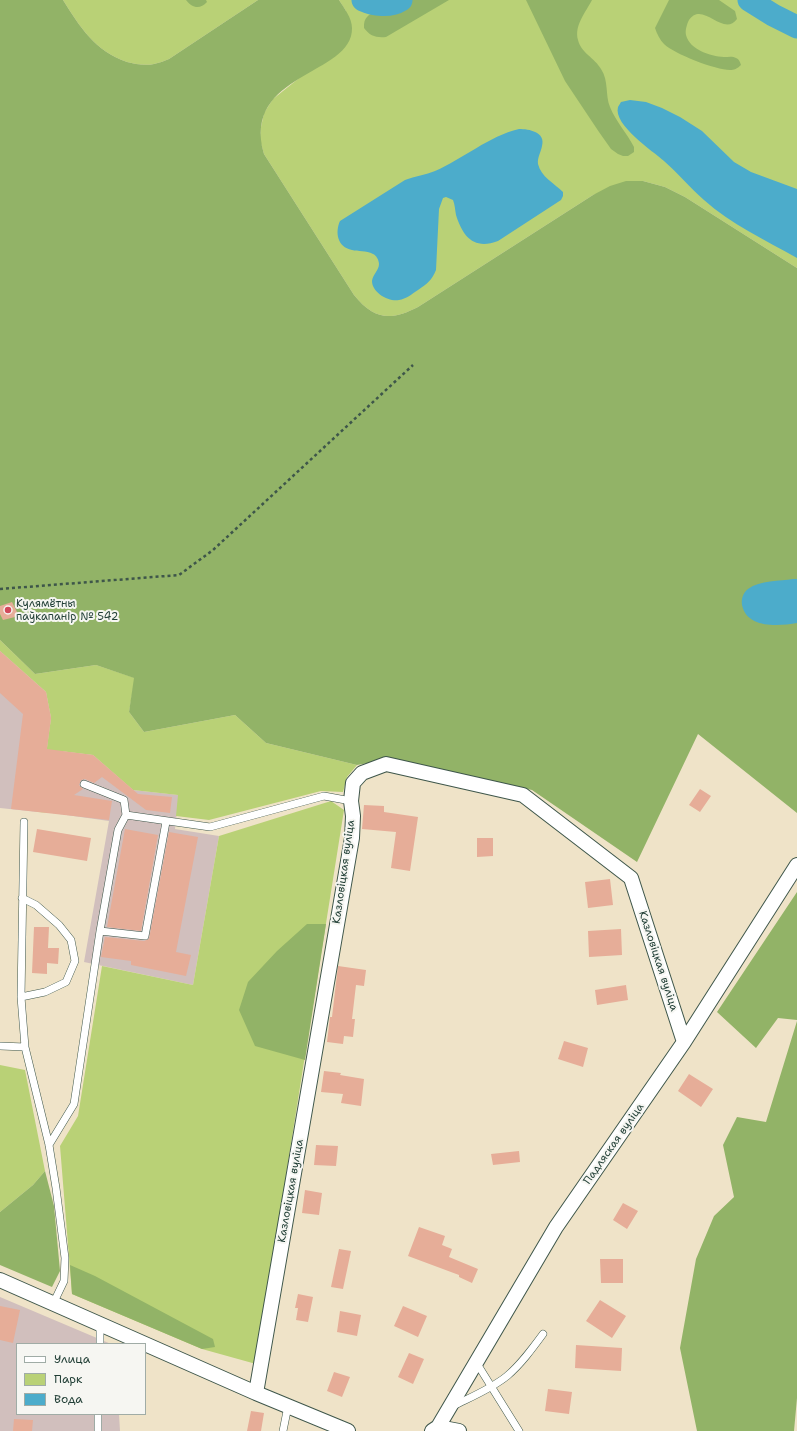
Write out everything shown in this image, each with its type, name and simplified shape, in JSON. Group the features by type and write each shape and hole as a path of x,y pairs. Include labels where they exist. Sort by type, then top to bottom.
{"street":[{"name":"Казловіцкая вуліца","path":"256,1393 352,838 352,801 354,783 362,773 386,764 523,795 631,878 684,1042"},
{"name":"Падляская вуліца","path":"435,1429 450,1407 556,1227 684,1042 797,865"},
{"path":"0,1280 143,1343"},
{"path":"146,1344 256,1393 348,1431"},
{"path":"435,1429 459,1431"}],"lane":[{"path":"49,1145 74,1104 100,931 118,830 126,815 124,800 84,784"},
{"path":"126,815 166,822 210,827 324,796 352,801"},
{"path":"24,822 21,997 26,1047 49,1145 65,1258 64,1281 54,1304"},
{"path":"100,931 144,936 166,822"},
{"path":"21,997 45,992 66,982 75,961 71,940 59,925 36,905 22,898"},
{"path":"0,1046 26,1047"},
{"path":"100,1324 100,1343"},
{"path":"450,1407 491,1387 507,1376 525,1359 543,1334"},
{"path":"476,1362 519,1431"},
{"path":"284,1431 288,1406"},
{"path":"98,1415 98,1431"}],"path":[{"path":"0,589 179,575 213,550 413,365"}],"shaded area":[{"path":"0,651 46,692 51,718 38,812 0,808"},
{"path":"60,751 93,755 133,790 179,795 175,829 219,836 193,985 84,962 109,821 52,813"},
{"path":"0,1297 109,1343 16,1343 16,1415 119,1415 120,1431 0,1431"}],"green space":[{"path":"0,0 63,0 82,29 97,45 127,62 147,65 156,64 169,59 258,0 339,0 352,24 348,44 335,56 282,91 268,106 261,127 264,154 354,295 369,309 383,316 399,315 418,307 593,195 610,186 626,181 643,181 665,187 685,197 797,268 797,813 698,734 637,862 532,790 391,759 357,765 266,743 235,715 144,732 129,712 134,678 96,665 35,674 0,640"},
{"path":"63,0 258,0 169,59 156,64 147,65 127,62 97,45 82,29"},
{"path":"186,0 206,0 207,2 202,6 196,7 191,5"},
{"path":"339,0 797,0 797,268 685,197 665,187 643,181 593,195 408,312 399,315 383,316 369,309 354,295 264,154 260,140 264,113 273,99 298,79 346,11"},
{"path":"412,0 449,0 386,37 374,36 364,28 367,17 371,14 398,9"},
{"path":"526,0 592,0 579,24 577,34 578,40 585,52 598,65 605,78 610,107 615,118 634,147 634,152 628,156 623,156 611,149 565,81"},
{"path":"669,0 719,0 735,11 737,19 731,24 719,22 700,14 695,15 689,20 686,27 686,35 692,45 701,51 707,54 724,57 735,57 739,60 741,65 731,70 715,67 686,57 664,44 655,28"},
{"path":"0,640 35,674 96,665 135,678 129,712 144,732 235,715 266,743 357,765 347,777 343,792 321,791 209,820 176,816 178,795 133,790 93,755 60,751 52,813 38,812 51,718 46,692 0,651"},
{"path":"331,801 344,810 256,1364 202,1349 72,1294 60,1146 78,1116 102,966 193,985 219,836"},
{"path":"797,892 797,1020 778,1018 756,1048 717,1012"},
{"path":"307,924 326,924 305,1060 255,1046 239,1010 248,982 277,951"},
{"path":"797,1021 797,1398 794,1431 697,1431 680,1348 696,1259 714,1216 734,1197 723,1145 737,1117 766,1122"},
{"path":"0,1065 25,1070 45,1171 33,1185 0,1212"},
{"path":"45,1171 54,1206 60,1271 52,1287 0,1265 0,1212 33,1185"},
{"path":"70,1265 95,1276 213,1339 215,1347 202,1349 72,1294"}],"water":[{"path":"630,100 646,102 680,117 702,131 734,162 751,172 797,189 797,258 725,217 714,209 669,166 635,137 627,129 618,114 618,107 621,102"},
{"path":"519,129 536,132 542,137 543,141 538,164 542,173 563,192 561,200 498,241 482,244 476,243 466,235 462,230 456,215 453,200 446,197 443,198 439,209 436,270 429,282 402,299 391,300 378,293 372,281 379,266 377,258 370,253 352,250 343,246 338,238 338,225 340,221 405,180 435,171 497,137"},
{"path":"797,579 797,623 782,625 765,624 757,622 745,613 742,601 744,594 748,589 764,582"}],"building":[{"name":"Кулямётны паўкапанір № 542","path":"12,602 19,616 3,620 0,614 0,606"},
{"path":"0,651 46,692 51,718 47,749 93,755 138,794 172,797 170,813 146,810 102,777 94,783 85,779 81,780 79,785 83,789 74,795 112,801 109,820 11,809 23,714 0,693"},
{"path":"700,789 711,796 700,812 689,805"},
{"path":"364,805 384,806 384,812 418,817 410,871 391,868 396,832 362,829"},
{"path":"37,829 91,838 87,861 33,852"},
{"path":"125,829 158,835 141,931 107,927"},
{"path":"169,832 198,837 176,952 191,955 186,976 131,965 131,961 101,957 105,937 144,941 149,939"},
{"path":"477,838 493,838 493,856 477,857"},
{"path":"610,879 613,905 588,908 585,882"},
{"path":"34,927 49,927 48,948 59,948 58,964 47,963 47,974 32,973"},
{"path":"621,929 622,955 589,957 588,931"},
{"path":"338,966 366,970 364,986 356,985 352,1019 355,1019 353,1037 344,1036 343,1044 327,1042 330,1017 332,1017"},
{"path":"626,985 628,1000 597,1005 595,990"},
{"path":"564,1041 588,1048 583,1067 558,1059"},
{"path":"324,1071 341,1073 340,1075 364,1079 361,1106 341,1103 343,1094 321,1092"},
{"path":"689,1074 713,1089 701,1107 678,1091"},
{"path":"316,1145 338,1146 336,1166 314,1165"},
{"path":"519,1151 520,1162 493,1165 491,1154"},
{"path":"305,1190 322,1193 319,1215 302,1213"},
{"path":"623,1203 638,1211 627,1229 613,1220"},
{"path":"419,1227 445,1236 442,1245 452,1249 449,1257 478,1269 472,1283 459,1277 459,1275 408,1256"},
{"path":"339,1249 351,1251 343,1289 331,1287"},
{"path":"600,1259 623,1259 623,1283 601,1283"},
{"path":"298,1294 313,1297 308,1322 296,1320 298,1308 295,1308"},
{"path":"600,1300 626,1316 612,1338 586,1321"},
{"path":"0,1306 20,1310 13,1343 0,1340"},
{"path":"403,1306 427,1316 418,1337 394,1326"},
{"path":"340,1311 361,1315 357,1336 337,1332"},
{"path":"576,1345 622,1348 621,1371 575,1368"},
{"path":"409,1353 424,1359 413,1384 398,1377"},
{"path":"334,1372 350,1377 342,1397 327,1391"},
{"path":"548,1389 572,1392 569,1414 545,1411"},
{"path":"251,1411 264,1413 261,1431 247,1431"},
{"path":"14,1419 33,1420 32,1431 13,1431"}],"waterway":[{"path":"363,0 382,4 392,4 401,0"},
{"path":"749,0 773,15 797,27"}],"place":[{"name":"Кулямётны паўкапанір № 542","path":"8,610"}]}
